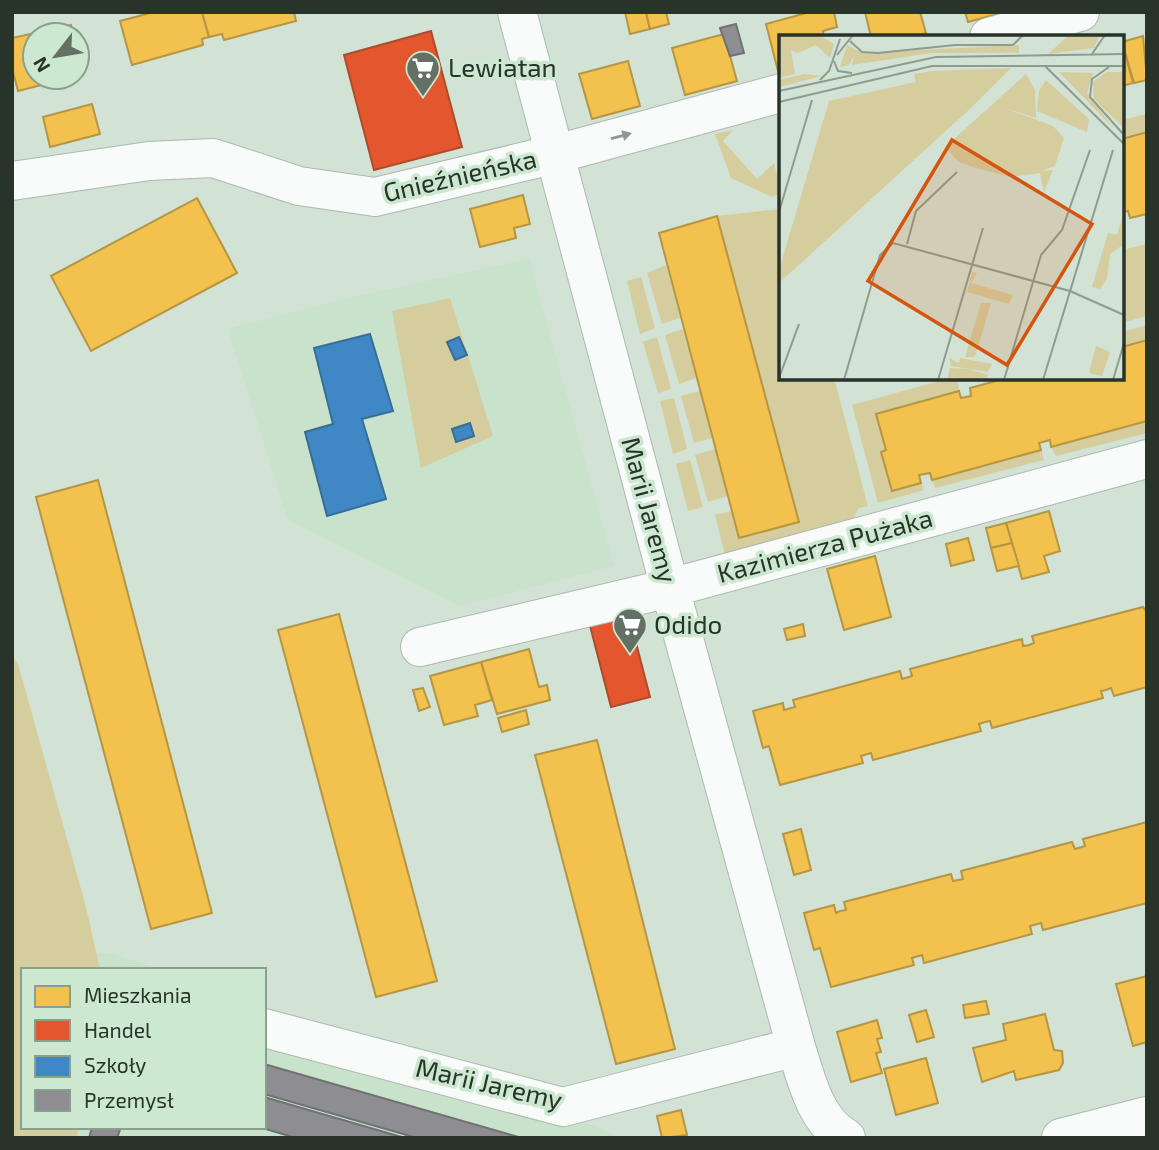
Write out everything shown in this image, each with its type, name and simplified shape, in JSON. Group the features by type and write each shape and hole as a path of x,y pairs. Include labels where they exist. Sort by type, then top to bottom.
{"street":[{"name":"Marii Jaremy","path":"517,12 670,588 796,1047 814,1102 842,1136"},
{"path":"996,35 1080,12"},
{"name":"Gnieźnieńska","path":"12,181 149,161 213,158 299,186 375,197 556,154 779,94"},
{"name":"Kazimierza Pużaka","path":"420,647 670,588 1147,459"},
{"name":"Marii Jaremy","path":"266,1029 563,1107 796,1047"},
{"path":"1061,1138 1147,1116"}],"shaded area":[{"path":"1147,114 1147,132 1124,138 1124,120"},
{"path":"733,130 723,141 757,179 774,163 779,194 772,197 731,178 715,134"},
{"path":"779,209 779,380 835,380 868,506 859,508 853,518 725,554 715,515 732,511 739,538 799,522 717,216"},
{"path":"1147,244 1147,316 1124,322 1124,250"},
{"path":"529,259 614,566 459,606 288,520 228,329 344,299"},
{"path":"666,265 680,318 662,324 647,273"},
{"path":"641,277 655,328 640,334 627,281"},
{"path":"450,298 493,436 421,468 392,311"},
{"path":"1147,325 1147,340 1124,346 1124,331"},
{"path":"683,329 696,378 679,384 665,335"},
{"path":"657,337 671,389 658,393 643,342"},
{"path":"943,380 957,380 959,391 877,414 886,450 881,452 892,490 921,483 924,490 878,503 852,405"},
{"path":"700,391 712,438 694,443 681,396"},
{"path":"674,398 687,449 673,454 660,401"},
{"path":"1147,421 1147,433 1056,456 1051,447"},
{"path":"715,449 728,496 708,502 695,455"},
{"path":"1041,450 1044,460 935,488 932,480"},
{"path":"690,460 703,507 688,511 676,464"},
{"path":"12,657 18,664 86,907 100,968 21,968 21,1129 78,1129 76,1138 12,1138"},
{"path":"112,953 154,968 100,968 97,954"},
{"path":"266,1008 577,1119 621,1138 76,1138 78,1129 266,1129"}],"building: Mieszkania":[{"path":"154,12 202,12 209,37 202,39 203,45 132,65 120,21"},
{"path":"202,12 294,12 296,21 224,40 222,34 209,37"},
{"path":"625,12 646,12 650,29 630,34"},
{"path":"646,12 666,12 669,24 650,29"},
{"path":"810,12 834,12 837,27 823,31 824,35 779,35 778,71 766,24"},
{"path":"865,12 920,12 926,33 918,35 871,35"},
{"path":"965,12 1005,12 968,22"},
{"path":"724,34 737,81 685,95 672,48"},
{"path":"21,36 21,90 18,91 12,68 12,38"},
{"path":"1143,36 1147,80 1134,83 1124,41"},
{"path":"1124,49 1133,83 1124,85"},
{"path":"628,61 640,106 592,119 579,74"},
{"path":"92,104 100,134 50,147 43,117"},
{"path":"1147,132 1147,214 1130,218 1128,211 1124,212 1124,138"},
{"path":"523,195 530,224 514,228 516,238 480,247 470,209"},
{"path":"197,198 237,273 91,351 51,276"},
{"path":"717,216 799,522 739,538 659,233"},
{"path":"1147,340 1147,421 1051,447 1050,440 1039,443 1041,450 932,480 930,473 919,475 921,483 892,491 881,452 886,450 876,414 959,391 961,398 971,396 970,388 1000,380 1124,380 1124,346"},
{"path":"98,480 212,913 151,929 36,497"},
{"path":"1049,511 1060,551 1044,556 1049,572 1022,579 1006,523"},
{"path":"1006,523 1012,543 991,548 986,528"},
{"path":"968,538 974,560 951,566 946,544"},
{"path":"1012,543 1019,566 997,571 991,548"},
{"path":"875,556 891,617 844,630 827,569"},
{"path":"1143,607 1147,613 1147,687 1114,696 1111,688 1101,691 1103,698 992,728 990,721 985,722 979,724 981,731 873,760 871,753 861,756 863,763 780,785 769,746 763,748 753,711 783,703 784,710 795,707 793,700 900,671 902,679 912,676 910,669 1022,639 1023,646 1029,645 1034,643 1032,636"},
{"path":"339,614 437,981 376,997 278,630"},
{"path":"803,624 805,636 787,640 784,629"},
{"path":"529,649 539,687 547,685 550,700 497,714 481,662"},
{"path":"481,662 492,700 475,705 478,716 444,725 430,676"},
{"path":"423,688 430,707 419,711 413,690"},
{"path":"526,710 529,724 502,732 498,718"},
{"path":"597,740 675,1049 616,1064 535,755"},
{"path":"1147,822 1147,903 1043,930 1041,923 1030,926 1032,934 924,963 922,955 912,958 914,965 831,987 820,948 814,950 804,913 834,905 836,913 846,910 844,902 951,874 953,881 963,879 961,871 1072,842 1075,849 1085,846 1083,839"},
{"path":"801,829 811,870 794,875 783,834"},
{"path":"1147,976 1147,1042 1133,1046 1116,984"},
{"path":"986,1001 989,1014 965,1018 963,1005"},
{"path":"926,1010 934,1037 917,1042 909,1015"},
{"path":"1045,1014 1054,1050 1062,1051 1063,1063 1059,1070 1016,1080 1014,1071 982,1082 973,1048 1006,1040 1003,1024"},
{"path":"877,1020 882,1038 877,1039 881,1052 876,1053 882,1073 851,1082 837,1032"},
{"path":"926,1058 938,1103 896,1115 884,1069"},
{"path":"681,1110 687,1135 662,1138 657,1116"}],"building: Handel":[{"path":"431,31 462,147 374,170 344,55"},
{"path":"627,608 650,697 611,707 588,618"}],"building: Szkoły":[{"path":"370,334 393,411 362,419 386,499 327,516 305,432 333,424 314,348"},
{"path":"459,337 467,355 455,360 447,342"},
{"path":"470,423 474,436 456,442 452,429"}],"building: Przemysł":[{"path":"736,24 744,53 730,56 720,28"},
{"path":"266,1065 522,1138 417,1138 266,1095"},
{"path":"266,1098 405,1138 296,1138 266,1129"},
{"path":"91,1129 120,1129 117,1138 89,1138"}],"place":[{"name":"Lewiatan","path":"423,98"},
{"name":"Odido","path":"630,655"}]}
